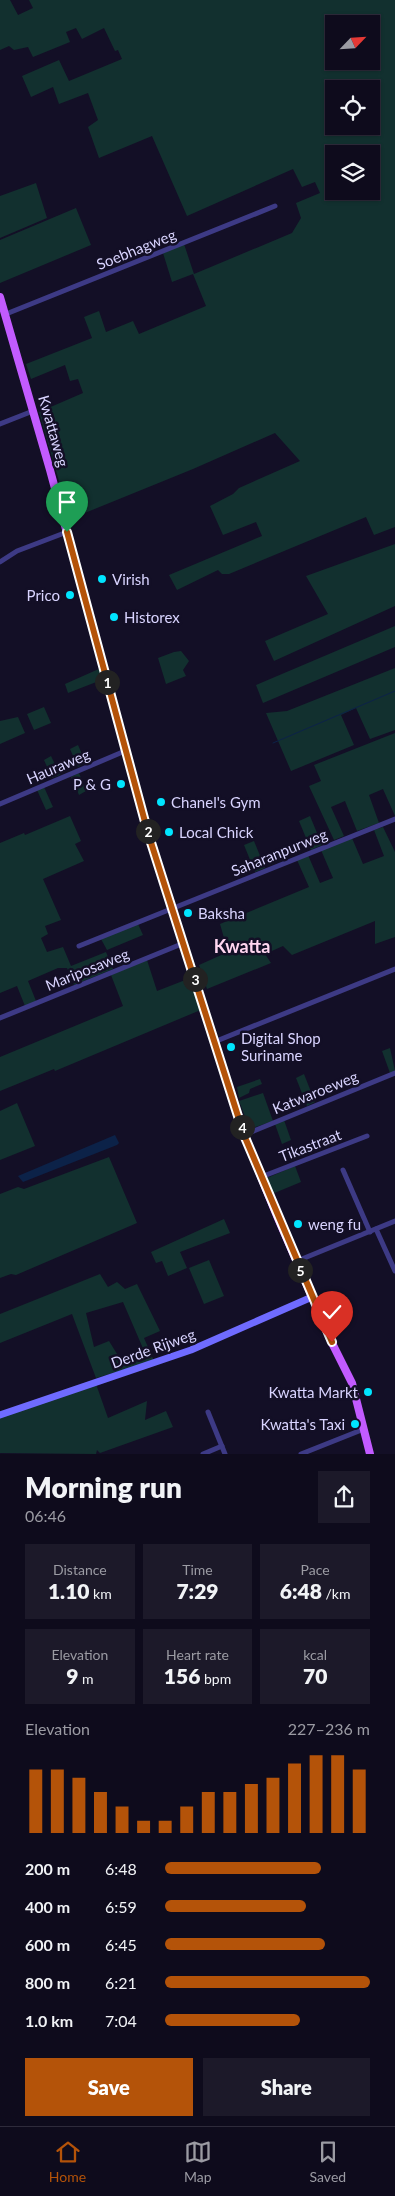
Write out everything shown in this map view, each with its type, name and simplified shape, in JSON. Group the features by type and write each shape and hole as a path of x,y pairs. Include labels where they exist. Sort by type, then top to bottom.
{"main road":[{"name":"Kwattaweg","path":"0,298 34,410 126,751 214,1042 244,1135 312,1297 352,1383 370,1454"}],"street":[{"name":"Soebhagweg","path":"6,314 275,206"},
{"path":"0,424 34,410"},
{"path":"0,562 17,551 67,532"},
{"name":"Hauraweg","path":"0,804 126,751"},
{"name":"Saharanpurweg","path":"79,946 395,819"},
{"name":"Mariposaweg","path":"0,1018 184,943"},
{"path":"214,1042 395,969"},
{"name":"Katwaroeweg","path":"244,1135 395,1073"},
{"name":"Tikastraat","path":"262,1177 367,1136"},
{"path":"343,1170 370,1232"},
{"path":"297,1262 395,1221"},
{"path":"376,1229 395,1271"},
{"name":"Derde Rijweg","path":"0,1415 182,1354 312,1297"},
{"path":"208,1412 225,1454"},
{"path":"301,1454 364,1429"},
{"path":"203,1454 222,1446"}],"green space":[{"path":"0,0 10,0 18,15 33,8 29,0 395,0 395,527 374,535 366,517 229,574 222,574 218,570 177,590 169,575 262,536 256,522 223,535 210,506 233,494 239,488 300,461 275,433 70,519 39,412 83,393 78,379 70,381 65,365 31,379 26,364 92,338 84,317 99,311 106,332 133,321 139,334 206,306 193,274 172,282 163,253 184,244 194,274 292,233 301,218 296,203 320,193 315,182 302,187 293,169 187,216 152,136 99,158 88,127 98,120 88,93 59,104 53,87 31,97 22,76 59,60 69,81 122,59 118,50 115,51 104,28 82,39 76,28 66,32 70,42 33,57 28,47 14,50 9,46 0,50"},
{"path":"36,183 47,218 0,238 0,196"},
{"path":"76,208 91,245 0,283 0,240"},
{"path":"395,544 395,606 274,661 265,641 328,614 306,576"},
{"path":"395,626 395,647 263,703 256,685"},
{"path":"181,651 189,661 183,670 186,676 166,684 158,658"},
{"path":"101,668 104,679 68,693 65,684"},
{"path":"395,668 395,730 370,739 356,708 341,715 354,745 291,771 266,713 287,711"},
{"path":"44,707 51,723 34,730 27,714"},
{"path":"18,717 25,733 0,744 0,721"},
{"path":"395,733 395,816 383,789 369,795 379,823 357,831 345,801 331,807 344,836 334,840 309,786 321,781 314,765"},
{"path":"78,745 86,763 78,767 70,749"},
{"path":"51,756 60,775 52,778 44,760"},
{"path":"79,773 86,791 79,795 71,777"},
{"path":"44,787 53,807 46,810 37,790"},
{"path":"70,816 81,841 75,844 84,861 43,879 61,920 45,926 48,934 41,938 47,952 63,947 71,966 106,952 113,969 74,985 67,968 58,968 28,981 36,1001 25,1006 17,986 0,993 0,843 24,833 25,835"},
{"path":"310,816 322,845 311,850 299,821"},
{"path":"383,827 395,852 395,937 375,944 375,921 292,955 283,946 265,954 271,963 207,989 199,965 228,952 220,924 309,887 297,860 308,855 320,883 333,878 321,850 352,838 363,864 384,856 374,830"},
{"path":"254,841 265,868 255,872 244,845"},
{"path":"138,924 143,935 107,950 101,939"},
{"path":"147,960 157,991 193,977 203,1009 55,1071 54,1069 0,1091 0,1057 123,1006 111,975"},
{"path":"390,1048 395,1071 390,1073 382,1051"},
{"path":"304,1074 315,1102 307,1106 296,1078"},
{"path":"260,1079 262,1084 250,1089 249,1093 239,1098 237,1087"},
{"path":"263,1093 273,1121 250,1129 239,1101"},
{"path":"17,1103 35,1146 0,1160 0,1111"},
{"path":"284,1120 291,1140 282,1144 275,1124"},
{"path":"109,1157 137,1223 16,1275 11,1274 0,1278 0,1194 18,1187 24,1189"},
{"path":"295,1166 301,1182 272,1194 267,1178"},
{"path":"224,1219 230,1233 180,1252 187,1268 168,1276 162,1261 156,1263 151,1252"},
{"path":"209,1260 224,1296 204,1304 189,1268"},
{"path":"100,1274 108,1287 117,1282 125,1289 137,1284 160,1331 144,1338 154,1361 96,1378 72,1314 0,1343 0,1314","holes":["123,1302 145,1353 122,1362 109,1341 94,1347 86,1313"]},
{"path":"96,1384 108,1418 147,1401 145,1420 166,1411 173,1427 100,1453 97,1450 96,1454 0,1453 0,1417"}],"water":[{"path":"115,1135 119,1143 117,1145 23,1182 18,1176"}],"waterway":[{"path":"273,743 395,691"}],"place":[{"name":"Virish","path":"102,579"},
{"name":"Prico","path":"70,595"},
{"name":"Historex","path":"114,617"},
{"name":"P & G","path":"121,784"},
{"name":"Chanel's Gym","path":"161,802"},
{"name":"Local Chick","path":"169,832"},
{"name":"Baksha","path":"188,913"},
{"name":"Digital Shop Suriname","path":"231,1047"},
{"name":"weng fu","path":"298,1224"},
{"name":"Kwatta Markt","path":"368,1392"},
{"name":"Kwatta's Taxi","path":"355,1424"}],"district":[{"name":"Kwatta","path":"242,946"}],"route":[{"path":"67,532 148,833 244,1135 332,1342"}]}
